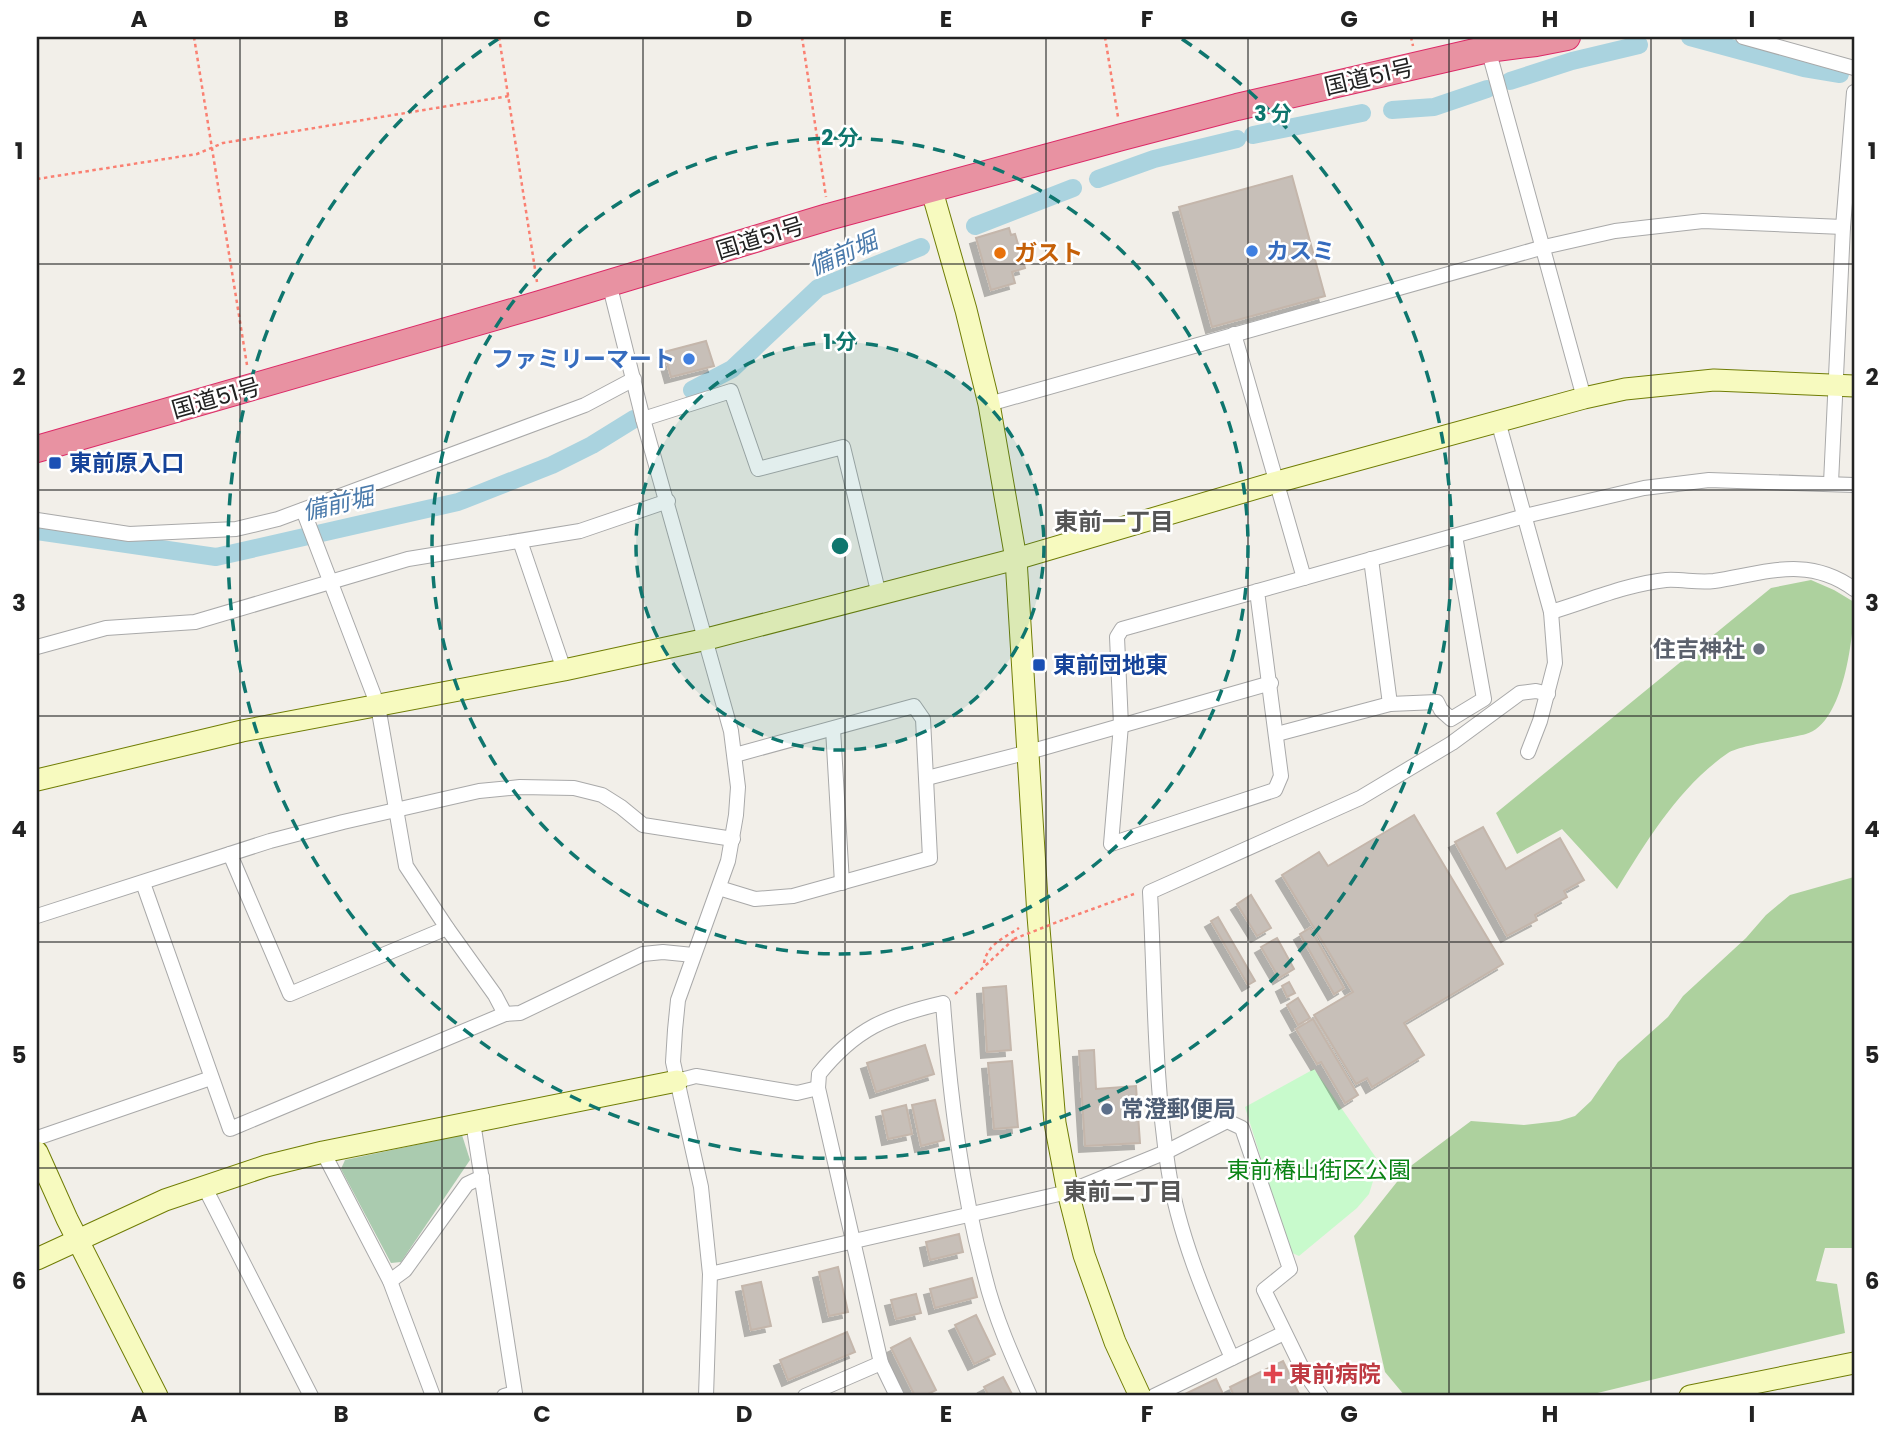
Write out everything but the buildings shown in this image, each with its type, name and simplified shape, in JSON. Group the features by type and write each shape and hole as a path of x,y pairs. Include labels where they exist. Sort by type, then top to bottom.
{"highway":[{"name":"国道51号","path":"37,450 828,218 1122,137 1495,41 1536,43 1567,37"}],"street":[{"path":"1743,37 1854,68"},
{"path":"1495,41 1584,398"},
{"path":"1831,483 1846,385 1848,270 1843,228 1854,92"},
{"path":"932,191 989,404 1016,559 1049,1080 1055,1123 1068,1192 1084,1255 1100,1305 1140,1396"},
{"path":"989,404 1545,247 1615,231 1703,221 1843,228"},
{"path":"609,283 643,419 707,639 735,755 738,786 733,839 719,888 678,1000 673,1062 701,1187 710,1274 706,1396"},
{"path":"1234,334 1304,578"},
{"path":"37,520 129,534 236,529 278,519 585,405 634,379"},
{"path":"37,780 242,731 564,670 707,639 1016,559 1277,482 1625,389 1714,380 1846,385"},
{"path":"643,419 731,391 758,469 843,447 879,595"},
{"path":"1498,421 1551,612 1555,663 1540,721 1528,752"},
{"path":"1257,591 1281,776 1275,790 1111,844 1121,725 1117,638 1122,629 1257,591 1304,578 1371,559 1455,536 1525,516 1644,488 1709,480 1854,485"},
{"path":"37,647 106,628 195,622 408,559 580,531 668,501"},
{"path":"303,509 378,706 406,866 495,995 505,1014"},
{"path":"1277,734 1390,704 1437,702 1451,719 1484,699 1455,536"},
{"path":"520,541 564,670"},
{"path":"1371,559 1390,704"},
{"path":"1551,612 1665,580 1711,581 1781,568 1810,569 1840,578 1854,589"},
{"path":"927,778 1029,752 1270,683"},
{"path":"1231,1358 1192,1262 1168,1169 1162,1129 1150,892 1360,799 1452,743 1520,693 1536,691 1548,694"},
{"path":"719,888 754,899 793,896 930,858 923,719 914,706 735,755"},
{"path":"833,729 842,883"},
{"path":"37,916 282,838 479,791 520,787 574,788 602,795 643,825 733,839"},
{"path":"230,854 290,994 447,928"},
{"path":"144,883 230,1129 505,1014 520,1013 643,954 663,952 693,955"},
{"path":"897,1396 881,1363 818,1088 819,1074 858,1034 904,1012 943,1003 957,1147 985,1279 1007,1343 1030,1396"},
{"path":"37,1259 165,1200 323,1152 696,1076 797,1093 818,1088"},
{"path":"37,1138 211,1078"},
{"path":"710,1274 1068,1192 1166,1152 1227,1121 1242,1128 1290,1269 1264,1290 1304,1372 1321,1396"},
{"path":"473,1122 516,1393 504,1396"},
{"path":"37,1152 157,1396"},
{"path":"323,1152 390,1281 433,1396"},
{"path":"390,1281 405,1270 467,1184 482,1177"},
{"path":"204,1186 311,1396"},
{"path":"1154,1396 1284,1333"},
{"path":"805,1396 881,1363"},
{"path":"1690,1396 1854,1363"}],"path":[{"path":"194,37 250,388"},
{"path":"499,37 540,304"},
{"path":"802,37 828,218"},
{"path":"1105,37 1122,137"},
{"path":"37,179 197,154 223,144 509,96"},
{"path":"943,1003 1014,939 1140,892 1150,892"},
{"path":"984,965 985,954 1004,936 1019,928 1018,919 1038,916"}],"green space":[{"path":"1811,580 1854,602 1852,635 1844,677 1830,714 1819,727 1806,734 1734,750 1710,767 1666,815 1617,889 1562,829 1517,854 1496,813 1771,588"},
{"path":"1854,877 1854,1248 1825,1248 1816,1281 1837,1284 1845,1333 1585,1396 1405,1396 1385,1372 1354,1236 1408,1168 1471,1121 1524,1125 1559,1121 1575,1116 1591,1101 1618,1062 1668,1017 1683,996 1746,938 1766,915 1790,895"},
{"name":"東前椿山街区公園","path":"1314,1069 1379,1162 1369,1194 1357,1208 1299,1256 1290,1252 1245,1107"},
{"path":"462,1135 470,1160 401,1262 391,1263 341,1169 345,1160"}],"waterway":[{"name":"備前堀","path":"1690,37 1804,68 1840,74"},
{"name":"備前堀","path":"1510,81 1572,61 1639,45"},
{"name":"備前堀","path":"1392,110 1434,107 1487,89"},
{"name":"備前堀","path":"1253,135 1362,113"},
{"name":"備前堀","path":"1098,179 1154,159 1237,139"},
{"name":"備前堀","path":"975,226 1073,188"},
{"name":"備前堀","path":"692,390 732,369 818,288 921,247"},
{"name":"備前堀","path":"37,531 216,557 458,502 552,465 592,445 634,419"}],"place":[{"name":"カスミ","path":"1252,251"},
{"name":"ガスト","path":"1000,253"},
{"name":"ファミリーマート","path":"689,359"},
{"name":"東前原入口","path":"55,463"},
{"name":"住吉神社","path":"1759,649"},
{"name":"東前団地東","path":"1039,665"},
{"name":"常澄郵便局","path":"1107,1109"},
{"name":"東前病院","path":"1273,1374"}],"district":[{"name":"東前一丁目","path":"1114,522"},
{"name":"東前二丁目","path":"1123,1192"}]}
